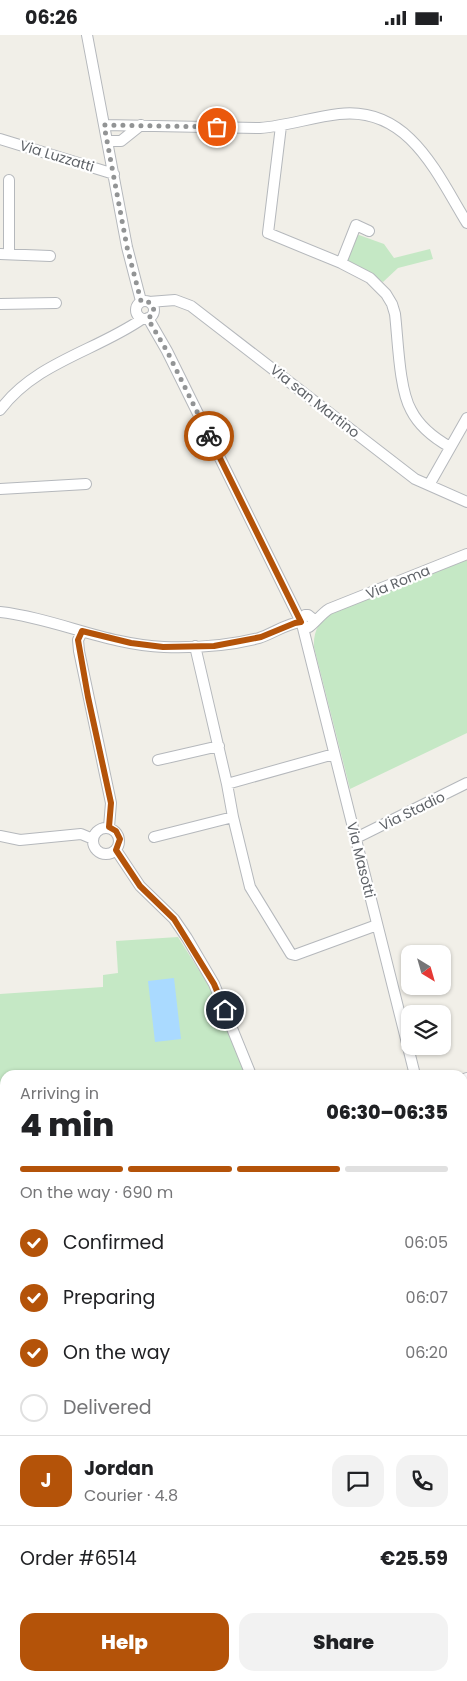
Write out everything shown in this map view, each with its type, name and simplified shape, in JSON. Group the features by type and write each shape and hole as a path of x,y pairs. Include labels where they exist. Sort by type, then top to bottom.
{"street":[{"path":"0,410 7,400 38,374 153,315 127,247 87,35"},
{"path":"104,125 260,128 281,126 348,113 372,117 385,121 409,137 417,145 467,223"},
{"path":"107,141 121,141 141,125"},
{"path":"281,126 268,233 341,263 370,278 386,294 395,314 406,399 417,420 430,433 450,447"},
{"name":"Via Luzzatti","path":"0,139 114,173"},
{"path":"10,180 5,254 50,256"},
{"path":"341,263 356,225 370,231"},
{"name":"Via san Martino","path":"148,304 175,300 191,305 415,479 467,502"},
{"path":"0,304 56,303"},
{"path":"145,319 137,316 135,310 137,305 148,304"},
{"name":"Via Masotti","path":"145,319 167,351 291,601 307,621 308,645 414,1070"},
{"path":"429,485 467,418"},
{"path":"0,489 86,485"},
{"name":"Via Roma","path":"0,612 131,643 163,647 214,646 250,640 295,623 307,621 330,609 467,554"},
{"path":"82,631 78,640 79,651 111,803 109,827"},
{"path":"195,646 250,887 291,953 295,955 377,925"},
{"path":"158,760 219,746"},
{"path":"227,784 334,754"},
{"name":"Via Stadio","path":"356,838 467,783"},
{"path":"154,837 233,817"},
{"path":"109,827 116,831 120,839 116,850 108,854 100,853 94,847 94,835 100,829 109,827"},
{"path":"0,836 20,839 81,835 93,839"},
{"path":"116,850 140,886 174,919 214,984 249,1070"}],"green space":[{"path":"359,235 384,244 394,258 430,249 433,259 398,268 383,282 345,261 355,236"},
{"path":"467,560 467,733 350,789 314,647 315,636 320,623 332,613"},
{"path":"178,937 227,1019 246,1070 0,1070 0,994 103,987 103,975 118,973 116,941"}],"water":[{"path":"174,978 181,1039 155,1042 148,981"}],"way so far":[{"path":"209,436 167,351 148,319 154,312 152,304 147,301 141,301 127,247 104,125 217,127"}],"route":[{"path":"209,436 301,622 261,637 214,646 163,647 131,643 82,631 78,640 88,697 111,803 109,827 116,831 120,839 116,850 140,886 174,919 214,984 225,1010"}]}
